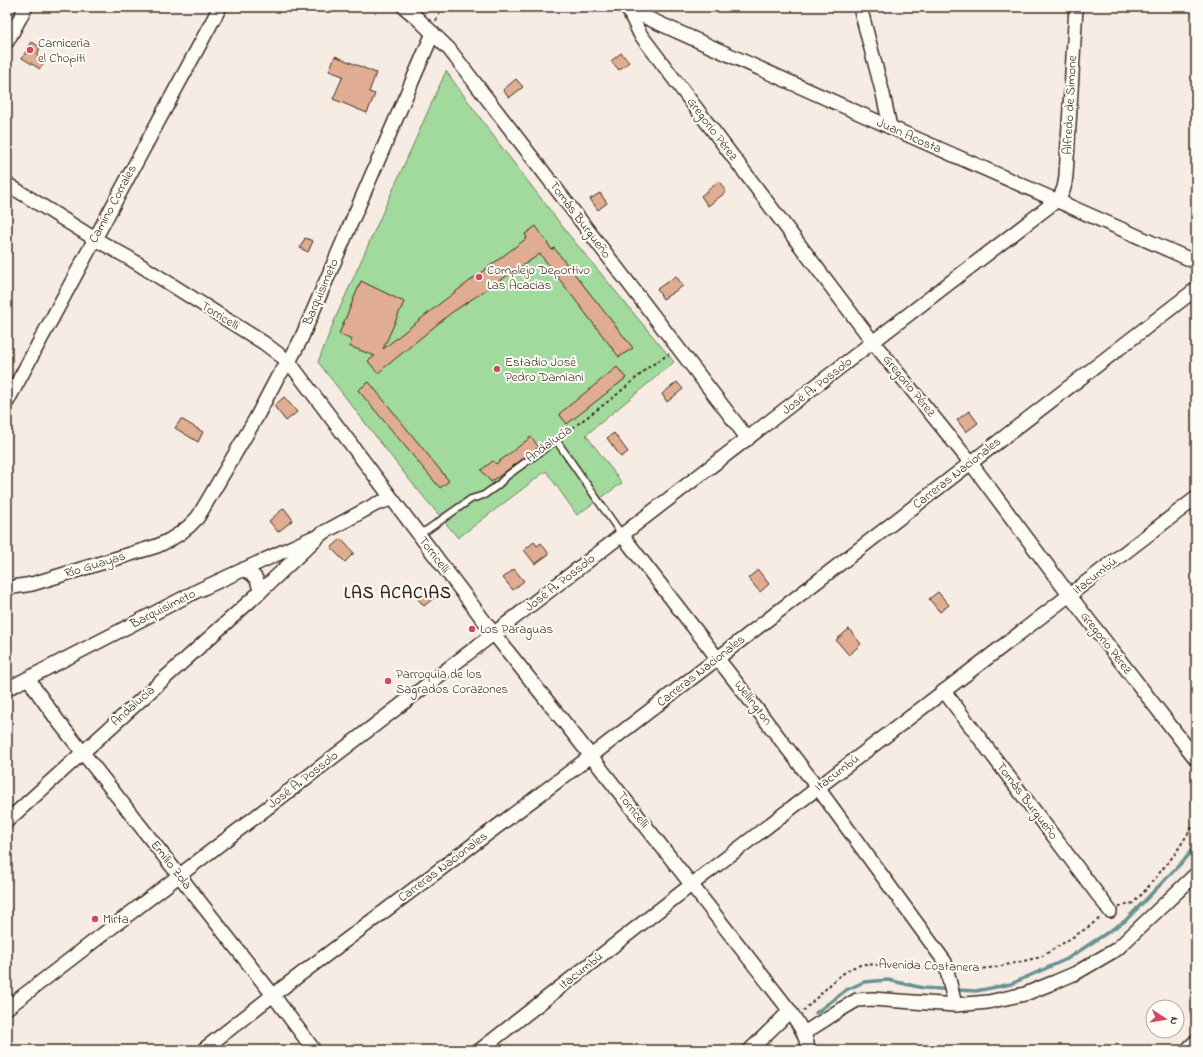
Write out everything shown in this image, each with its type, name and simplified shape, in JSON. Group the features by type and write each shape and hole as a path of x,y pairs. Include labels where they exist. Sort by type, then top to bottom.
{"street":[{"path":"7,42 26,7"},
{"name":"Camino Corrales","path":"7,402 220,7"},
{"name":"Tomás Burgueño","path":"404,7 449,49 748,439"},
{"path":"860,7 883,94 890,127"},
{"name":"Alfredo de Simone","path":"1056,201 1065,189 1076,7"},
{"name":"Juan Acosta","path":"626,8 1056,201 1196,262"},
{"name":"Gregorio Pérez","path":"626,8 640,34 874,342 970,462 1070,596 1196,759"},
{"name":"Barquisimeto","path":"180,535 191,526 198,517 256,418 277,378 289,362 301,339 433,33"},
{"name":"Torricelli","path":"7,184 94,239 129,258 264,342 289,362 494,634 790,1011 808,1041 808,1050"},
{"name":"José A. Possolo","path":"7,1008 1056,201"},
{"name":"Carreras Nacionales","path":"203,1050 273,995 591,756 1196,289"},
{"name":"Andalucía","path":"7,821 260,592 321,534 376,504 391,498"},
{"name":"Itacumbú","path":"480,1050 691,885 1196,498"},
{"name":"Barquisimeto","path":"7,689 197,591 321,534"},
{"name":"Río Guayas","path":"7,588 32,584 157,546 180,535"},
{"name":"Wellington","path":"622,535 818,788 945,962 954,1001"},
{"path":"244,569 253,574 257,579 260,592"},
{"name":"Emilio Zola","path":"30,678 35,689 83,752 273,995 314,1050"},
{"name":"Tomás Burgueño","path":"944,691 1110,911"},
{"path":"804,1033 857,1000 872,999 988,1002 1025,994 1076,973 1101,960 1117,949 1195,876"},
{"path":"750,1050 790,1011"},
{"path":"1187,1050 1196,1041"}],"lane":[{"name":"Andalucía","path":"418,533 427,530 471,499 484,495 498,485 508,474 556,440"},
{"name":"Wellington","path":"556,440 622,535"}],"path":[{"name":"Andalucía","path":"556,440 614,397 649,367 678,348"},
{"name":"Avenida Costanera","path":"790,1011 803,1011 837,978 851,968 864,964 947,970 970,970 997,967 1041,957 1088,928 1110,911 1133,903 1175,854 1196,821"}],"green space":[{"name":"Complejo Deportivo Las Acacias","path":"446,71 569,235 674,362 586,435 622,483 577,515 546,471 458,538 408,478 318,362 335,319"}],"building":[{"path":"32,42 40,47 37,56 45,61 40,69 22,58"},
{"path":"621,53 629,62 619,70 611,61"},
{"path":"335,56 376,73 369,92 375,94 367,113 333,99 343,76 329,71"},
{"path":"516,79 523,87 509,98 503,90"},
{"path":"719,181 726,192 708,206 701,196"},
{"path":"600,193 607,203 598,210 590,199"},
{"path":"536,226 552,250 554,248 633,348 619,357 540,254 451,313 378,373 368,361 375,356 349,346 352,340 339,334 361,281 404,302 383,349 442,302 527,238 525,234"},
{"path":"305,238 313,241 308,252 300,248"},
{"path":"676,276 683,286 663,299 657,289"},
{"path":"617,367 626,378 567,424 559,414"},
{"path":"369,382 449,481 440,488 358,390"},
{"path":"677,382 683,389 667,402 662,394"},
{"path":"284,397 297,412 286,421 274,406"},
{"path":"969,411 978,423 966,432 957,420"},
{"path":"181,419 203,432 198,442 175,428"},
{"path":"614,433 628,452 621,457 607,438"},
{"path":"531,437 539,447 491,482 481,470 493,461 496,464"},
{"path":"284,508 293,520 278,532 269,521"},
{"path":"341,539 354,553 345,562 331,548"},
{"path":"534,542 537,546 541,543 549,554 535,564 524,550"},
{"path":"514,569 524,581 513,590 503,578"},
{"path":"758,570 769,584 760,592 748,578"},
{"path":"428,590 434,598 424,606 417,598"},
{"path":"938,592 949,605 940,612 929,599"},
{"path":"849,629 861,644 849,655 836,640"}],"waterway":[{"path":"816,1013 846,990 864,982 888,980 923,988 976,991 1011,984 1067,959 1125,921 1187,857 1196,842"}],"place":[{"name":"Carnicería el Chopiti","path":"30,50"},
{"name":"Complejo Deportivo Las Acacias","path":"479,277"},
{"name":"Estadio José Pedro Damiani","path":"497,369"},
{"name":"Los Paraguas","path":"472,629"},
{"name":"Parroquia de los Sagrados Corazones","path":"388,681"},
{"name":"Mirta","path":"95,919"}],"district":[{"name":"LAS ACACIAS","path":"398,593"}]}
